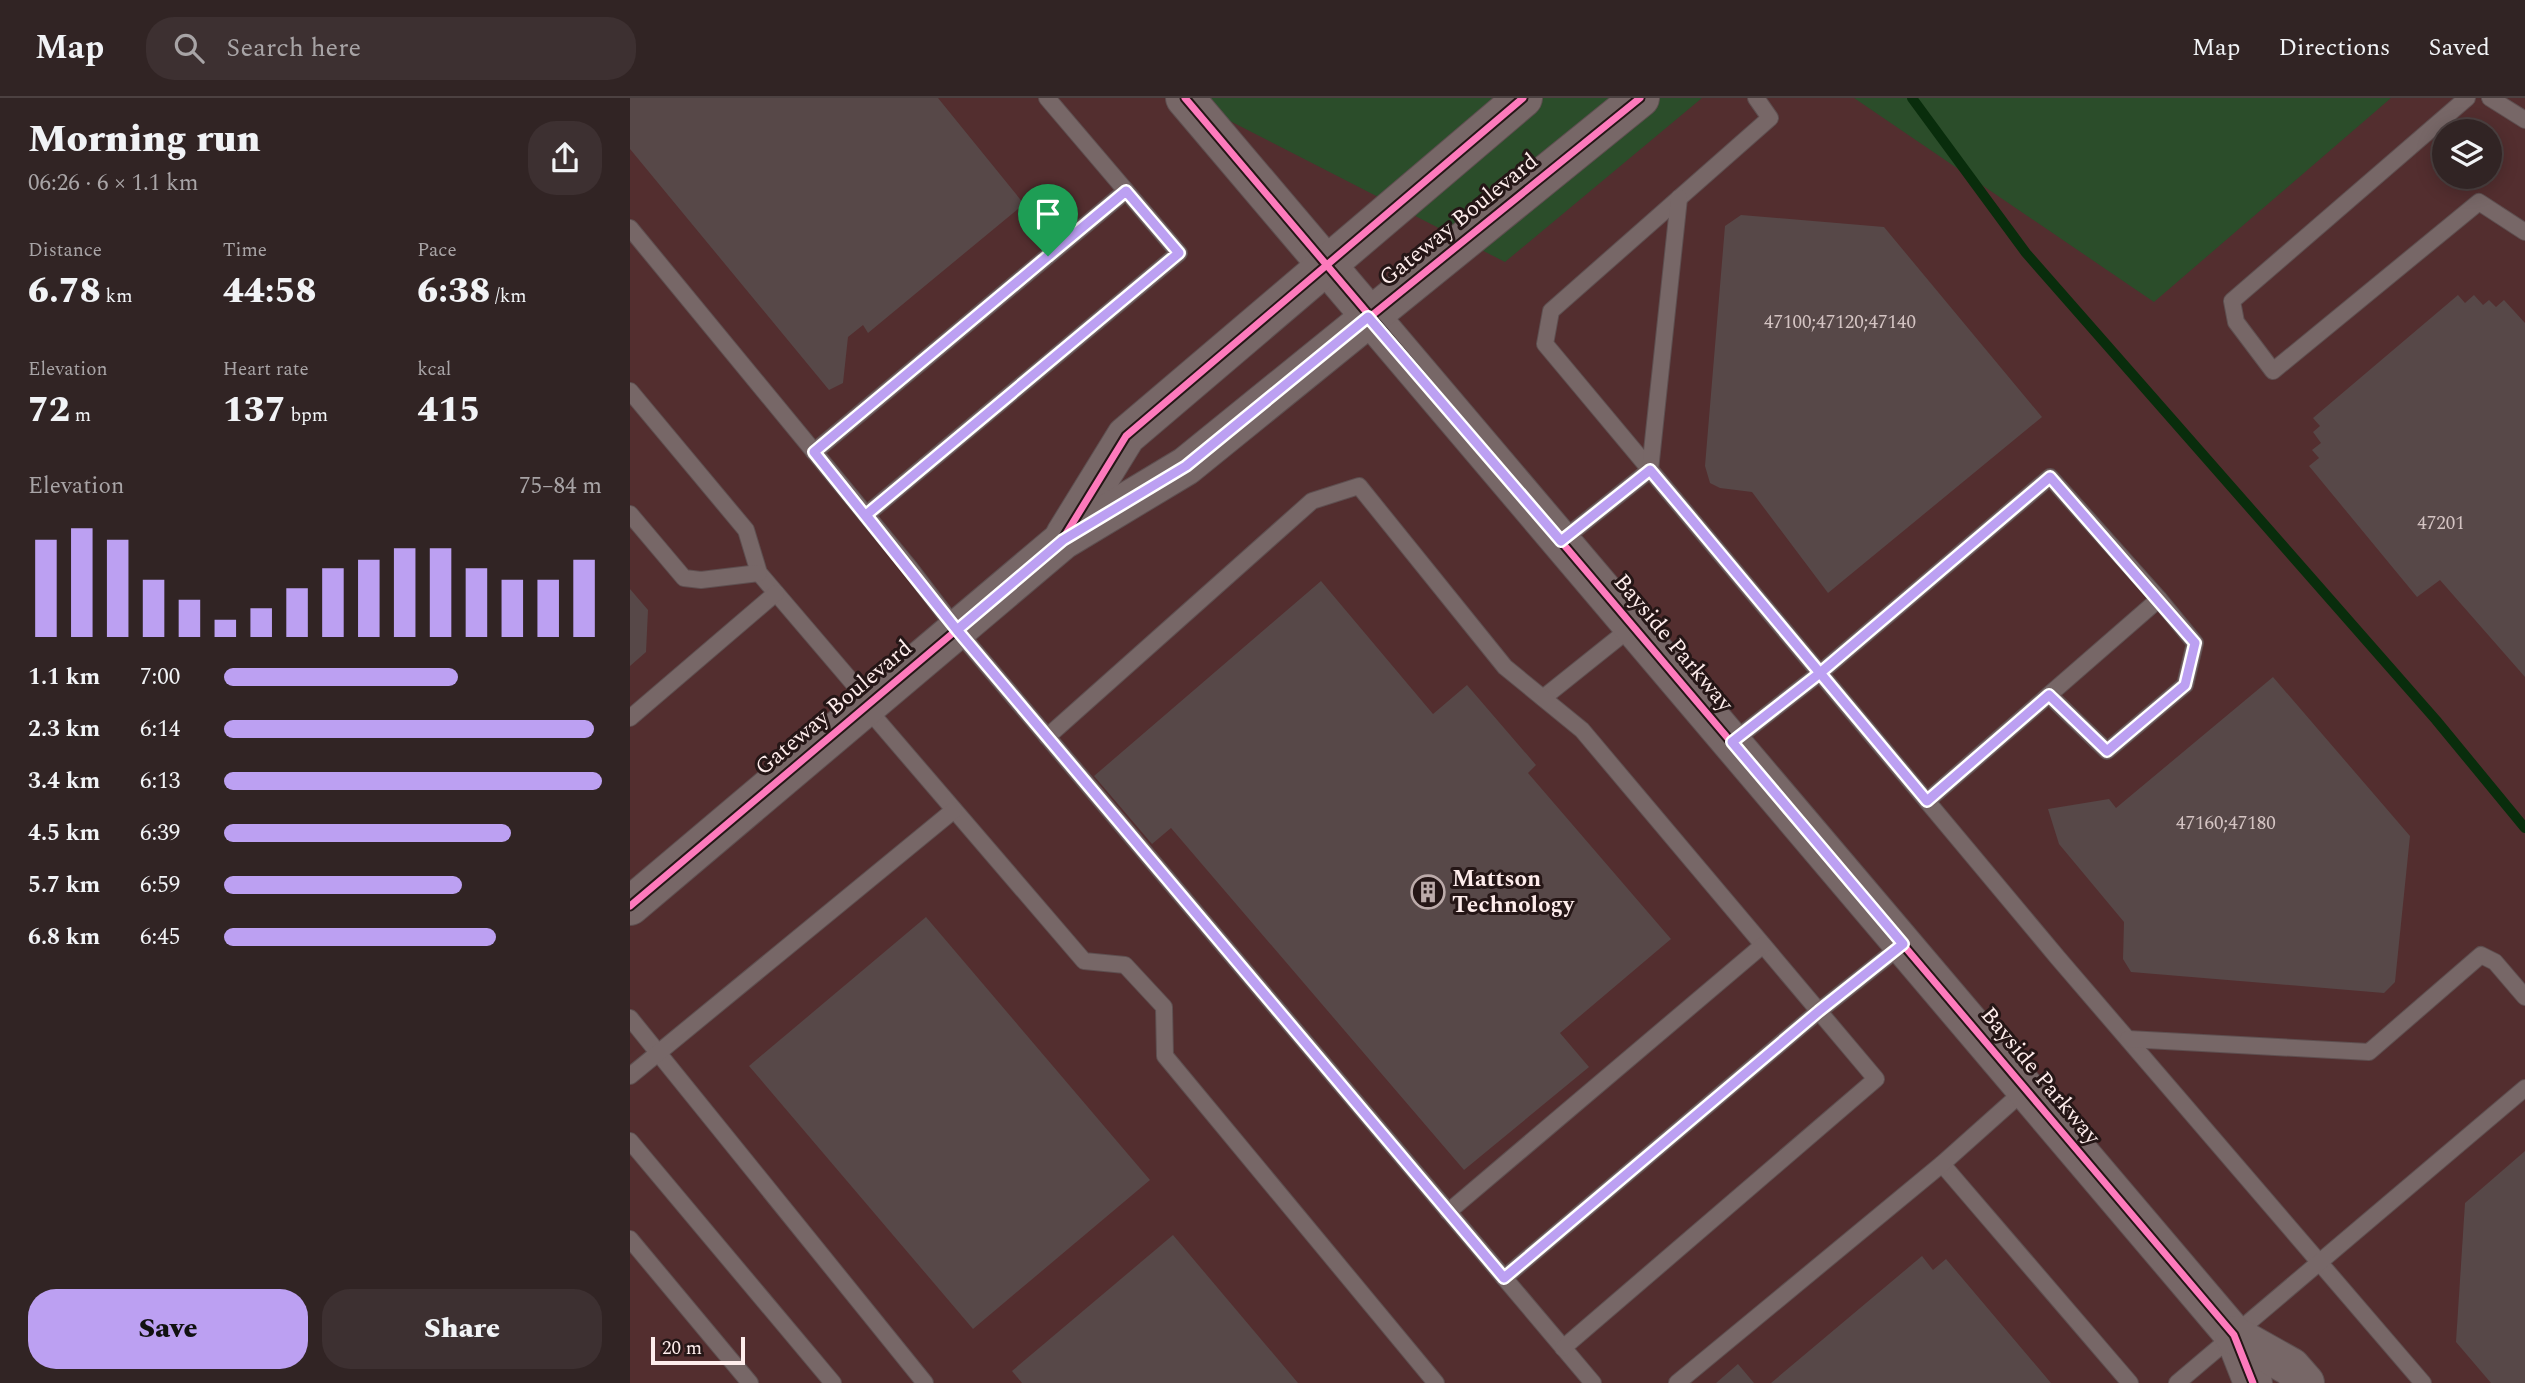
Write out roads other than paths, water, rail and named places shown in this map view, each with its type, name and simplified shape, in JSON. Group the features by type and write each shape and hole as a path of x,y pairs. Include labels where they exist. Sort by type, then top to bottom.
{"street":[{"name":"Bayside Parkway","path":"1185,98 2234,1335 2253,1383"},
{"name":"Gateway Boulevard","path":"1063,540 1126,436 1523,98"},
{"name":"Gateway Boulevard","path":"630,906 1063,540 1186,466 1640,98"},
{"name":"Bayside Parkway","path":"2234,1335 2291,1367 2305,1383"}],"lane":[{"path":"866,515 1179,253 1047,98"},
{"path":"1755,98 1770,118 1550,310 1545,344 2127,1039 2423,1383"},
{"path":"2468,98 2232,301 2236,323 2273,371 2479,202 2525,232"},
{"path":"2490,98 2525,120"},
{"path":"814,452 1126,191"},
{"path":"1561,541 1650,470 1678,198"},
{"path":"630,228 957,630 1593,1383"},
{"path":"630,391 746,530 759,573 954,810 1084,961 1125,965 1164,1007 1165,1056 1436,1383"},
{"path":"1732,742 1820,673 2050,477 2195,643 2185,685 2107,751 2049,695"},
{"path":"1047,737 1312,501 1359,486 1505,667 1582,730 1876,1079 1563,1348"},
{"path":"630,514 684,578 701,580 759,573"},
{"path":"630,718 775,593"},
{"path":"1927,801 2159,600"},
{"path":"1543,698 1633,626"},
{"path":"630,1076 954,810"},
{"path":"1504,1278 1819,1011 1903,944"},
{"path":"1448,1212 1763,945"},
{"path":"2127,1039 2369,1052 2481,955 2495,962 2525,997"},
{"path":"630,1018 925,1383"},
{"path":"2176,1383 2525,1088"},
{"path":"1677,1383 1942,1164 2026,1089"},
{"path":"630,1140 833,1383"},
{"path":"1942,1164 2130,1383"},
{"path":"630,1239 750,1383"}],"waterway":[{"path":"1912,98 2026,253 2436,720 2525,828"}],"place":[{"name":"Mattson Technology","path":"1428,892"}]}
